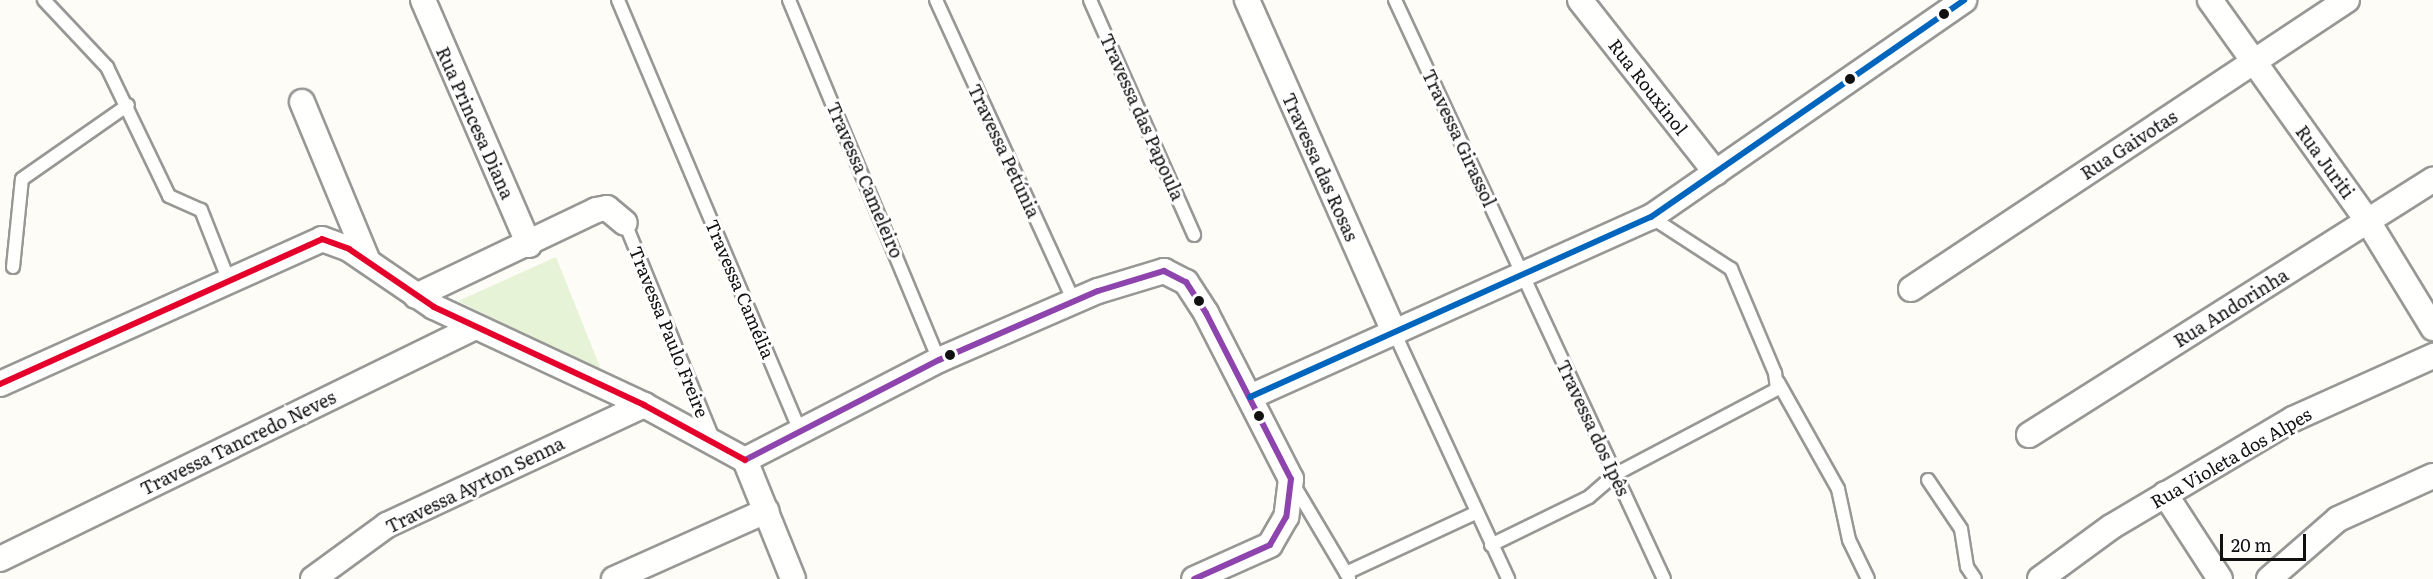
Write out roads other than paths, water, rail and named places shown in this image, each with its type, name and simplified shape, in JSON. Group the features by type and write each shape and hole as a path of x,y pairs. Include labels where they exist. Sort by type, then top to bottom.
{"street":[{"name":"Rua Princesa Diana","path":"423,0 529,244"},
{"name":"Travessa das Rosas","path":"1246,0 1395,334"},
{"path":"1250,398 1524,277 1651,217 1964,0"},
{"name":"Rua Juriti","path":"2210,0 2368,223 2433,328"},
{"name":"Rua Gaivotas","path":"1911,290 2347,0"},
{"name":"Rua Rouxinol","path":"1584,1 1716,173"},
{"path":"302,102 368,261"},
{"name":"Rua Andorinha","path":"2029,435 2433,180"},
{"path":"416,296 596,210 607,208 625,223"},
{"path":"0,384 322,239 368,261 416,296 475,327 644,405 745,460 793,579"},
{"path":"745,460 799,428 939,360 1074,301 1145,273 1176,274 1206,313 1291,479 1286,517 1270,545 1194,579"},
{"name":"Travessa Tancredo Neves","path":"0,559 475,327"},
{"name":"Rua Violeta dos Alpes","path":"2040,579 2165,494 2293,419 2433,356"},
{"name":"Travessa Ayrton Senna","path":"313,579 387,525 644,405"},
{"path":"2269,579 2338,519 2433,476"},
{"path":"2165,494 2220,579"},
{"path":"614,579 766,511"}],"lane":[{"path":"44,0 92,46 128,105 169,196 201,210 229,281"},
{"name":"Travessa Camélia","path":"618,0 799,428"},
{"name":"Travessa Cameleiro","path":"789,0 939,360"},
{"name":"Travessa Petúnia","path":"936,0 1074,301"},
{"name":"Travessa das Papoula","path":"1090,0 1194,235"},
{"name":"Travessa Girassol","path":"1395,0 1524,277"},
{"path":"13,267 22,179 128,105"},
{"path":"1651,217 1731,269 1778,382 1838,489 1849,540 1868,579"},
{"name":"Travessa Paulo Freire","path":"625,223 714,442"},
{"name":"Travessa dos Ipês","path":"1524,277 1664,579"},
{"path":"1395,334 1475,513 1508,579"},
{"path":"1491,545 1588,497 1614,475 1770,396 1778,382"},
{"path":"1291,479 1348,576 1475,513"},
{"path":"1928,480 1961,529 1967,567 1975,579"}]}
